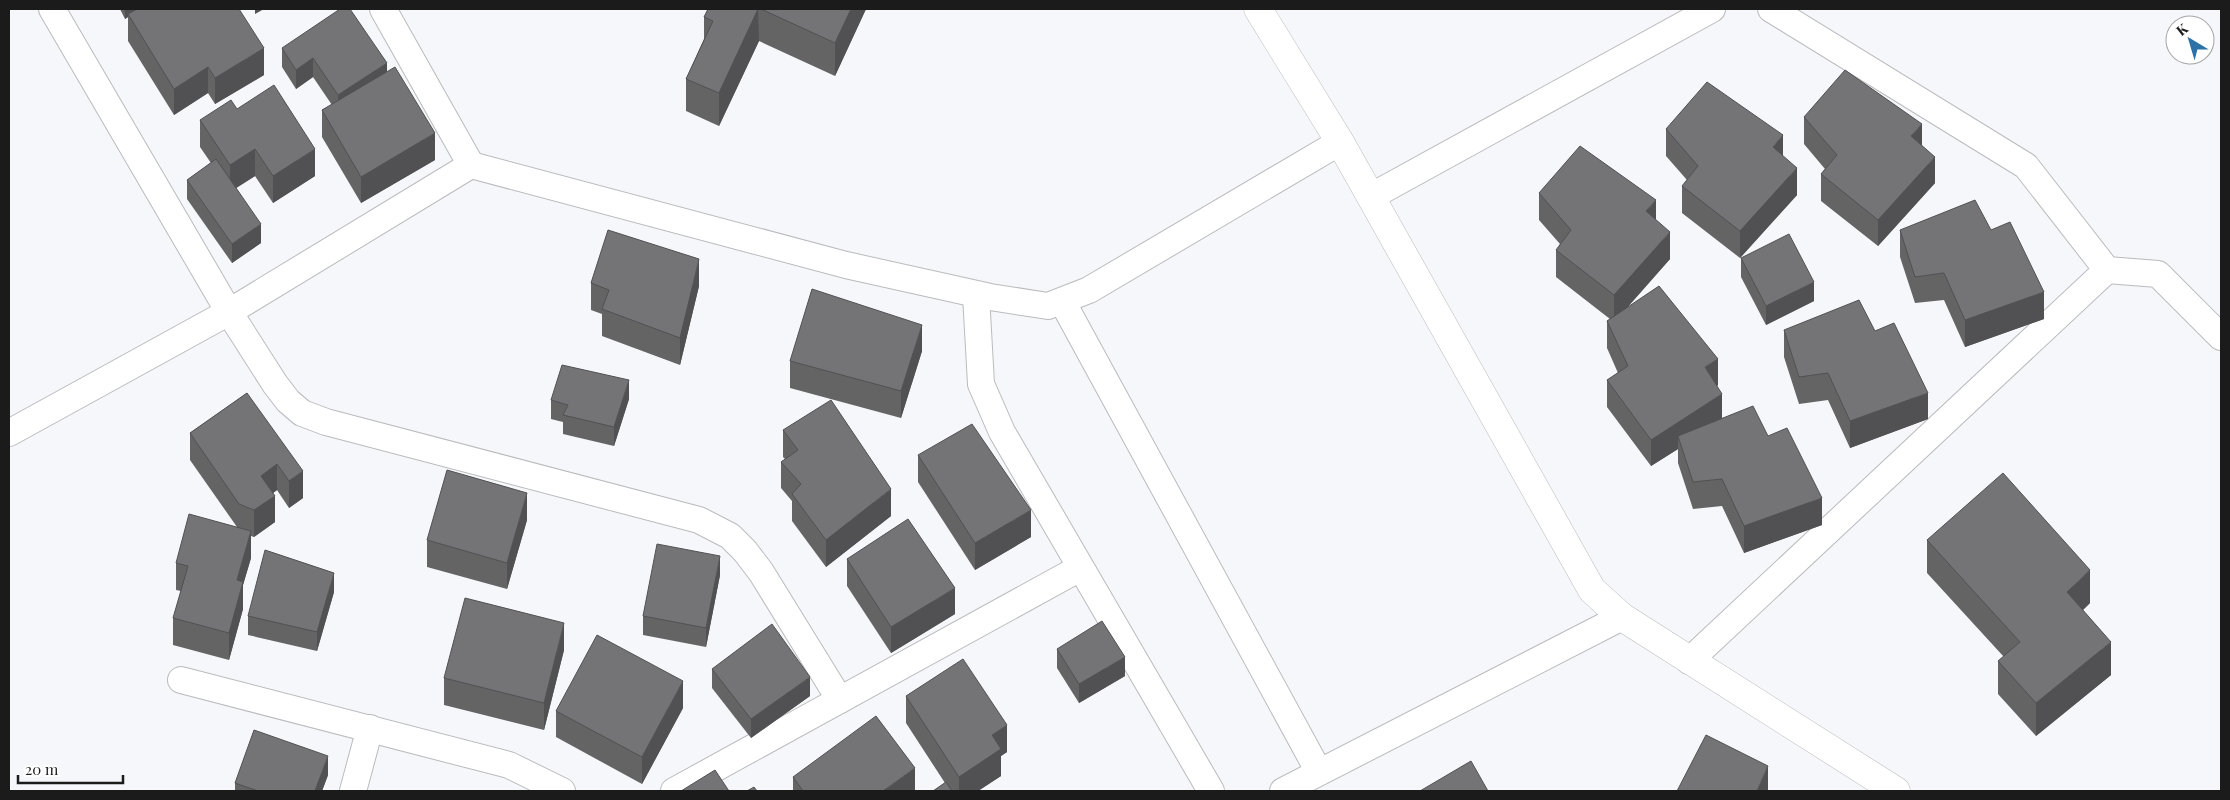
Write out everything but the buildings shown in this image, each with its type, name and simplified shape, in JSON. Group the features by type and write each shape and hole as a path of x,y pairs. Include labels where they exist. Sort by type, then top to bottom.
{"street":[{"path":"52,9 229,312 288,401 302,413 326,422 699,520 730,536 761,572 840,700"},
{"path":"383,9 471,165 846,265 976,294 1048,306 1090,290 1340,142"},
{"path":"1258,9 1372,196 1592,590 1622,617 1896,791"},
{"path":"1372,196 1712,9"},
{"path":"1771,9 2026,166 2107,270 2158,274 2221,337"},
{"path":"9,433 229,312 471,165"},
{"path":"1690,661 2107,270"},
{"path":"976,294 981,384 1002,432 1211,791"},
{"path":"1062,301 1319,772"},
{"path":"674,791 1080,568"},
{"path":"1283,791 1622,617"},
{"path":"181,680 509,765 562,791"},
{"path":"354,791 370,728"}]}
